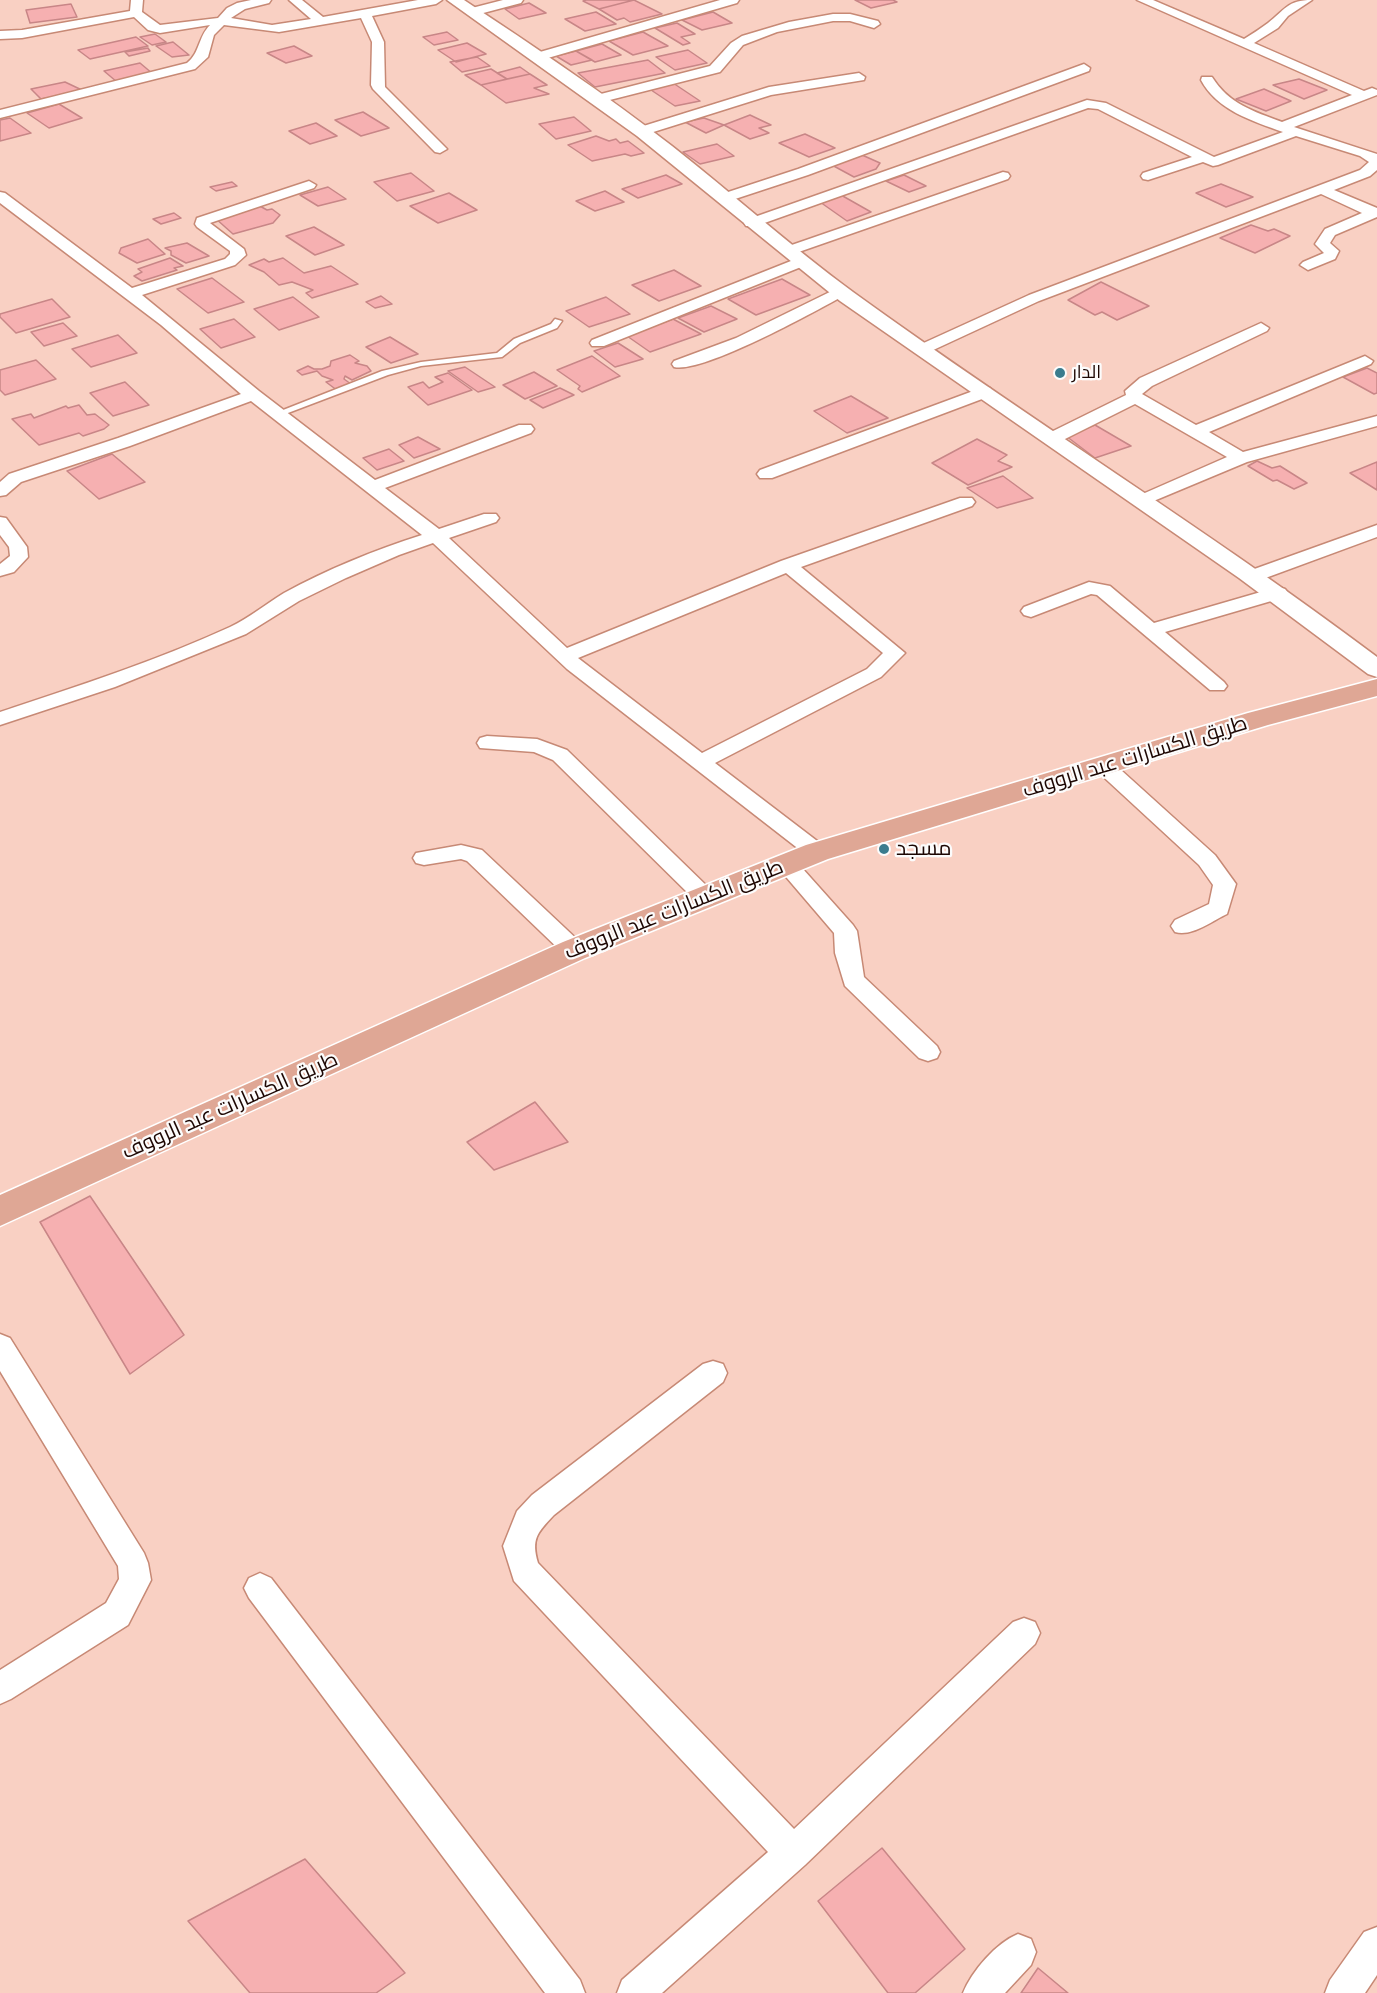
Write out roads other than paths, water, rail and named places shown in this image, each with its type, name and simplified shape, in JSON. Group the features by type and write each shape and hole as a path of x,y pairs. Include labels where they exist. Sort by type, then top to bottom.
{"main road":[{"name":"طريق الكسارات عبد الرووف","path":"0,1210 574,950 817,852 1377,687"}],"street":[{"path":"0,114 191,66 202,57 208,34 231,11 265,0"},
{"path":"295,0 322,22"},
{"path":"0,34 22,33 136,6 152,27 160,29 222,21 245,23 266,29 322,22 436,0"},
{"path":"454,0 642,131 751,223 840,292 1278,593 1377,669"},
{"path":"472,12 517,0"},
{"path":"537,57 733,0"},
{"path":"1143,0 1364,95"},
{"path":"1246,43 1274,25 1284,13 1306,0"},
{"path":"365,14 378,42 377,85 379,89 440,149"},
{"path":"598,99 715,69 723,64 732,48 741,40 769,31 836,17 874,24"},
{"path":"724,198 803,172 1084,68"},
{"path":"642,131 770,91 859,77"},
{"path":"922,349 1034,298 1321,189 1371,175 1376,163 1373,157 1289,129 1222,101 1208,87 1207,80"},
{"path":"751,223 1087,104 1101,105 1213,162 1377,90"},
{"path":"1148,176 1202,158"},
{"path":"598,343 794,257 1003,176"},
{"path":"130,294 230,262 238,255 237,249 202,224 202,221 309,185"},
{"path":"1321,189 1376,213"},
{"path":"2,199 167,321 254,395 437,537 564,656 817,852"},
{"path":"1308,265 1330,256 1332,251 1322,244 1330,232 1376,213"},
{"path":"680,364 726,350 840,292"},
{"path":"1241,458 1135,396 1133,391 1146,382 1261,328"},
{"path":"1197,432 1365,361"},
{"path":"766,474 984,392"},
{"path":"0,491 15,478 254,395"},
{"path":"1053,438 1135,396"},
{"path":"1144,500 1241,458 1377,421"},
{"path":"373,487 525,429"},
{"path":"564,656 788,565 966,502"},
{"path":"0,719 108,683 239,630 292,597 339,574 392,551 490,518"},
{"path":"0,522 18,548 19,557 7,568 0,570"},
{"path":"1253,576 1377,531"},
{"path":"700,762 874,673 895,653 788,565"},
{"path":"1030,611 1089,588 1103,590 1217,686"},
{"path":"1150,630 1278,593"},
{"path":"488,743 537,746 560,755 704,896"},
{"path":"1104,766 1207,860 1225,884 1219,908 1182,926"},
{"path":"424,858 461,852 474,855 574,950"},
{"path":"786,864 845,931 853,981 928,1052"},
{"path":"0,1346 133,1563 135,1580 117,1614 0,1688"},
{"path":"712,1373 543,1505 528,1521 518,1546 525,1570 793,1853"},
{"path":"260,1588 567,1993"},
{"path":"635,1993 793,1853 1024,1633"},
{"path":"1343,1993 1377,1945"},
{"path":"981,1993 1018,1952"}],"lane":[{"path":"278,414 386,373 421,364 499,355 509,345 554,326 558,321"}],"place":[{"name":"الدار","path":"1060,373"},
{"name":"مسجد","path":"884,849"}]}
